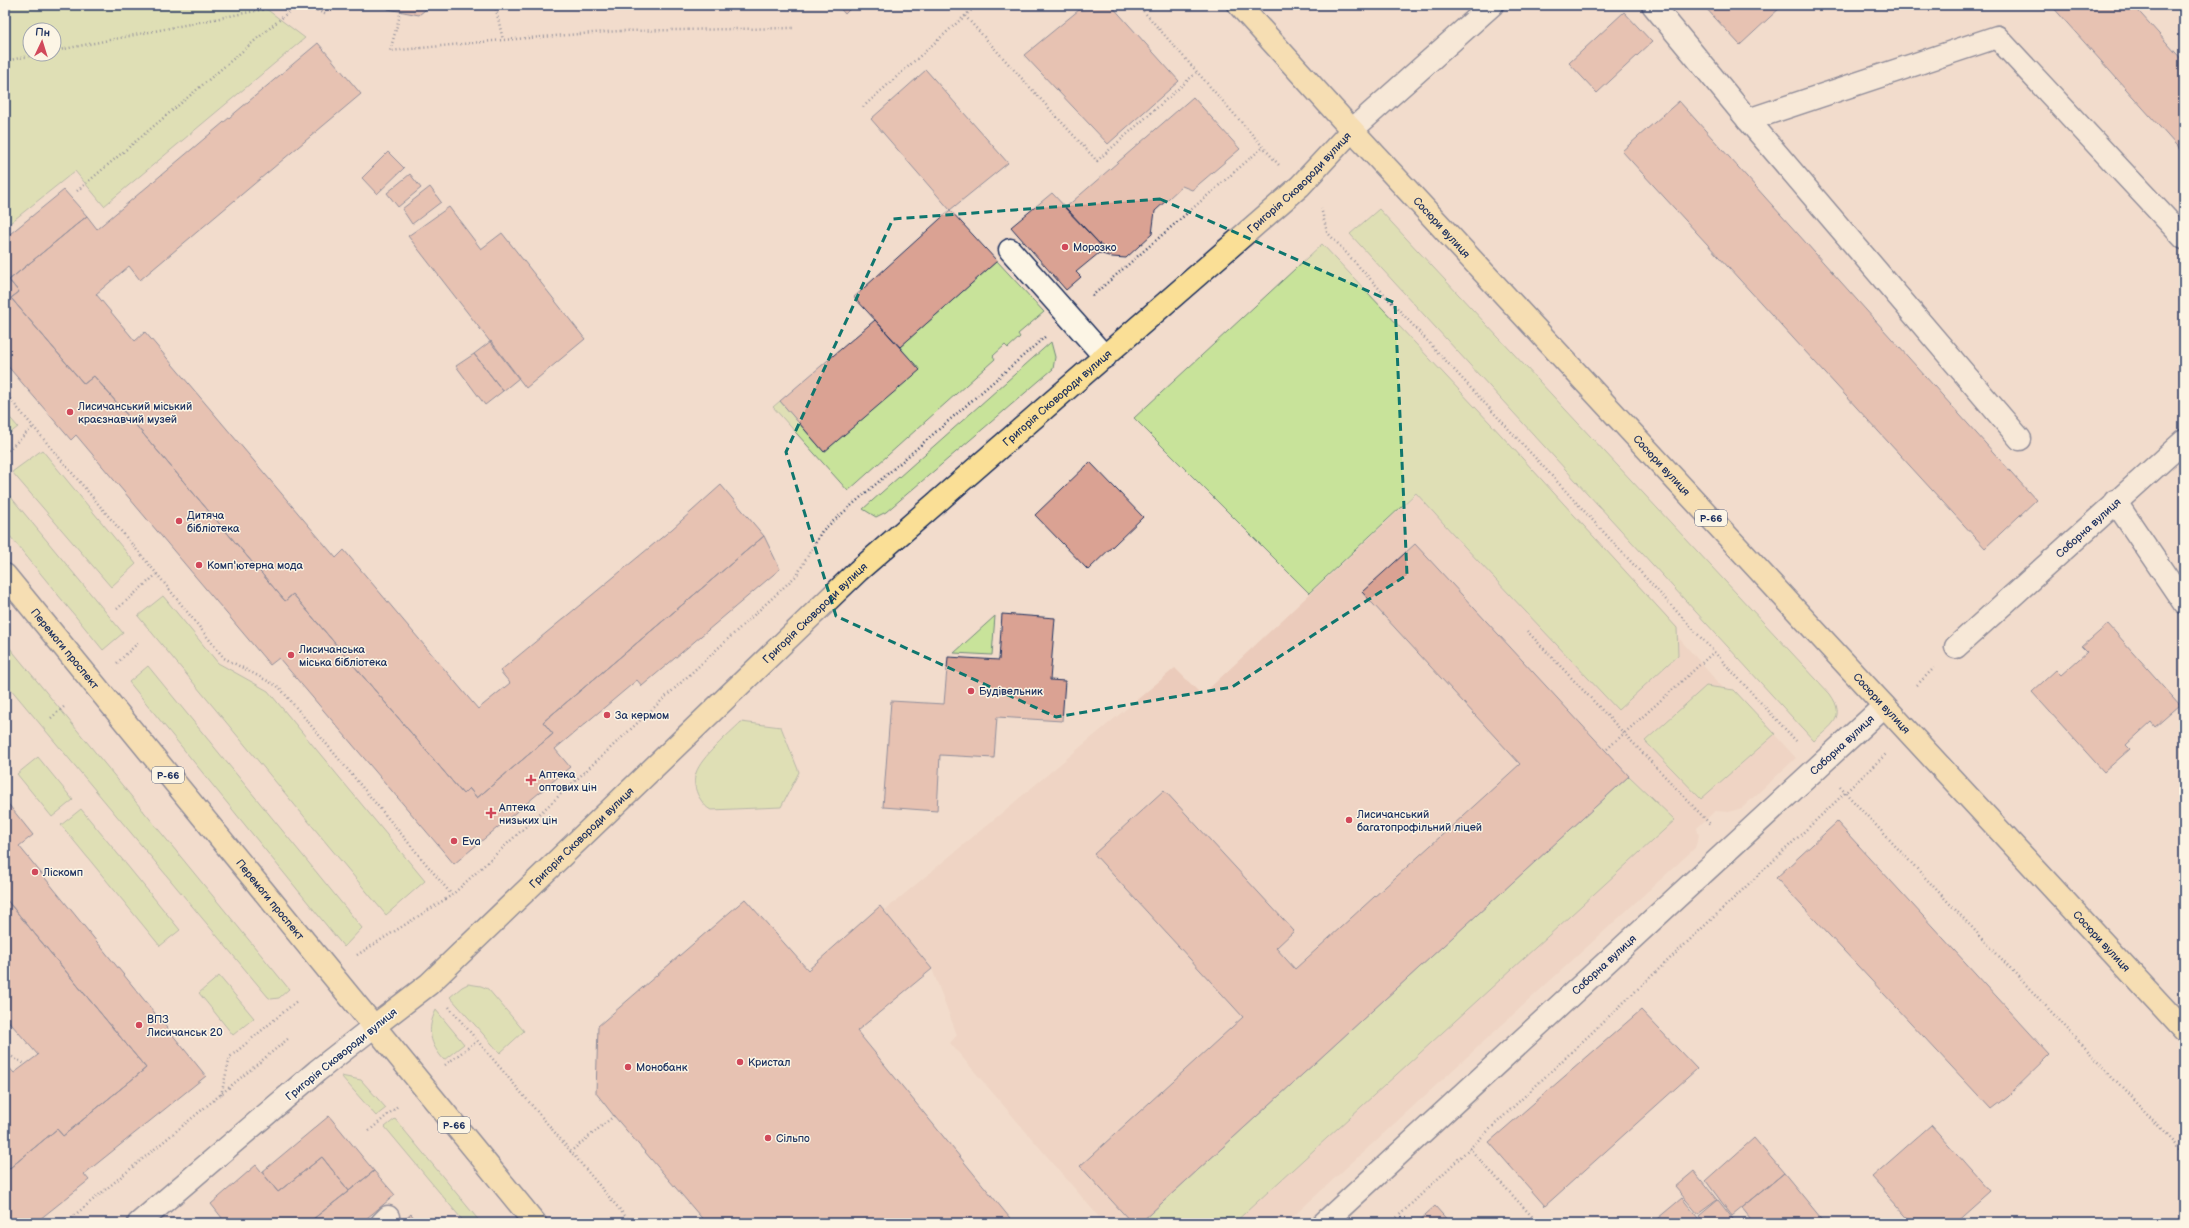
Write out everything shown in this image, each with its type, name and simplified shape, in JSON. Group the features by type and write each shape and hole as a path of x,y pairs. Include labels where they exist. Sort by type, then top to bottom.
{"main road":[{"name":"Сосюри вулиця","path":"1239,5 1352,130 2184,1030"},
{"name":"Григорія Сковороди вулиця","path":"373,1027 429,984 858,572 1300,186 1352,130"},
{"name":"Перемоги проспект","path":"5,575 373,1027 535,1223"}],"street":[{"name":"Григорія Сковороди вулиця","path":"1352,130 1492,5"},
{"path":"1653,5 1748,120 2020,439"},
{"path":"1748,120 1997,37 2184,238"},
{"path":"1010,250 1105,357"},
{"name":"Соборна вулиця","path":"1956,647 2115,501 2184,441"},
{"path":"2115,501 2184,603"},
{"name":"Соборна вулиця","path":"1324,1223 1884,706"},
{"name":"Григорія Сковороди вулиця","path":"139,1223 317,1071 373,1027"}],"path":[{"path":"62,49 285,5"},
{"path":"77,191 297,5"},
{"path":"306,5 327,15"},
{"path":"495,5 503,40"},
{"path":"863,107 977,5"},
{"path":"1138,5 1262,148 1320,204 1327,232 1819,766 1847,793 2184,1153"},
{"path":"401,11 390,51 619,31 794,28"},
{"path":"965,16 1097,161 1196,73"},
{"path":"5,61 22,58"},
{"path":"353,958 452,895 797,575 822,531 1262,148"},
{"path":"5,393 157,574 224,658 279,687 452,895"},
{"path":"5,453 33,427"},
{"path":"117,609 157,574"},
{"path":"1527,631 1732,846"},
{"path":"115,665 140,641"},
{"path":"1607,749 1714,651"},
{"path":"51,718 65,706"},
{"path":"1391,1223 1888,753"},
{"path":"221,1095 230,1057 298,1000"},
{"path":"444,1002 631,1223"},
{"path":"65,1223 289,1038"},
{"path":"5,1053 25,1064"},
{"path":"570,1152 614,1116"},
{"path":"1470,1148 1538,1223"}],"highlighted area":[{"path":"1160,199 1395,303 1407,575 1232,687 1056,717 836,616 786,452 893,219"}],"shaded area":[{"name":"Лисичанський багатопрофільний ліцей","path":"1491,424 1677,627 1677,636 1723,688 1734,690 1796,758 1742,808 1729,812 1715,811 1697,828 1699,836 1695,848 1286,1223 1104,1223 950,1043 957,1035 932,969 884,911 1175,668 1202,695"}],"green space":[{"path":"14,5 261,5 305,38 104,206 75,171 5,227 5,14"},
{"path":"1379,209 1830,694 1835,702 1837,715 1831,725 1814,741 1350,234"},
{"path":"1322,244 1491,424 1677,628 1678,655 1618,710 1416,493 1309,593 1134,418"},
{"path":"997,261 1044,312 1018,334 1020,337 1008,348 1005,345 993,356 995,359 848,491 773,407 780,401 824,452 919,370 900,347"},
{"path":"1051,342 1055,357 1053,369 886,512 876,517 863,509"},
{"path":"5,412 18,427 5,437"},
{"path":"42,450 136,564 111,587 12,472"},
{"path":"5,490 123,633 103,650 5,530"},
{"path":"163,596 218,663 268,691 425,881 386,915 138,616"},
{"path":"995,616 992,655 954,653"},
{"path":"5,642 289,989 279,998 271,999 268,997 5,682"},
{"path":"148,666 362,928 344,947 129,682"},
{"path":"1706,686 1734,690 1775,734 1701,799 1645,741"},
{"path":"741,722 781,727 799,772 781,807 711,810 704,805 699,797 695,785 695,779 699,767 709,753"},
{"path":"38,757 73,800 52,817 17,774"},
{"path":"1629,776 1675,820 1234,1223 1140,1223"},
{"path":"81,809 180,930 160,946 61,825"},
{"path":"219,976 254,1018 233,1035 199,993"},
{"path":"468,984 481,986 488,989 524,1031 500,1053 450,997"},
{"path":"436,1010 464,1044 444,1060 435,1048 430,1030"},
{"path":"341,1076 361,1080 386,1108 376,1116"},
{"path":"395,1119 481,1223 465,1223 385,1127"}],"building":[{"path":"385,5 431,5 419,15 388,9"},
{"path":"837,5 854,5 845,14"},
{"path":"1085,5 1111,5 1179,81 1108,144 1024,55"},
{"path":"1703,5 1783,5 1740,45"},
{"path":"2051,5 2133,5 2184,62 2184,154"},
{"path":"1624,12 1652,42 1597,93 1569,63"},
{"path":"318,43 361,94 140,280 129,266 96,294 135,341 145,332 336,558 344,550 478,709 510,683 500,671 672,529 721,485 764,536 543,722 553,734 477,798 469,788 463,794 293,594 285,601 94,376 84,384 11,298 19,292 9,280 87,216 97,229"},
{"path":"926,70 1008,163 950,210 871,119"},
{"name":"Морозко","path":"1193,97 1240,149 1192,190 1182,186 1155,211 1152,234 1126,258 1112,257 1065,208"},
{"path":"1679,101 2036,500 1985,548 1622,151"},
{"path":"388,152 404,168 377,194 362,178"},
{"path":"410,174 421,188 398,207 387,193"},
{"path":"430,187 441,202 412,224 402,209"},
{"path":"64,190 87,216 9,280 19,292 11,298 84,384 94,376 285,601 293,594 463,794 469,788 477,798 553,734 543,722 764,536 780,569 642,686 637,680 555,749 570,767 454,864 279,658 270,665 76,435 71,440 5,363 5,238"},
{"name":"Морозко","path":"1052,193 1112,257 1099,253 1076,272 1081,277 1066,290 1011,227"},
{"path":"449,207 481,249 502,233 585,339 526,388 408,236"},
{"path":"950,210 997,261 900,347 854,297"},
{"path":"875,320 920,370 824,452 780,401"},
{"path":"491,341 519,378 503,391 474,354"},
{"path":"474,354 503,391 485,405 456,366"},
{"path":"1090,462 1143,517 1088,570 1035,515"},
{"path":"1415,544 1629,776 1140,1223 1132,1223 1080,1166 1243,1017 1094,854 1164,790 1294,931 1276,948 1295,969 1520,764 1362,592"},
{"path":"1002,614 1055,618 1050,680 1065,681 1062,721 997,717 994,758 940,755 937,811 883,807 891,701 944,704 948,657 999,660"},
{"path":"2108,624 2180,705 2155,727 2151,722 2126,745 2130,749 2104,772 2032,692 2056,670 2061,675 2087,652 2082,647"},
{"path":"5,800 33,835 19,846 206,1076 84,1174 89,1180 35,1223 5,1223 5,1172 57,1129 63,1136 146,1068 5,898"},
{"path":"1837,822 2050,1055 2008,1096 1991,1109 1776,878"},
{"path":"5,898 146,1068 63,1136 57,1129 5,1172 5,1063 14,1073 38,1055 5,1017"},
{"name":"Кристал","path":"745,899 808,970 880,906 932,969 857,1031 1014,1223 706,1223 614,1116 596,1093 598,1026"},
{"path":"1641,1010 1697,1069 1545,1206 1489,1142"},
{"path":"329,1116 374,1171 349,1191 322,1157 278,1192 262,1172"},
{"path":"1931,1125 1990,1191 1954,1223 1913,1223 1872,1177"},
{"path":"1754,1138 1784,1173 1732,1216 1706,1181"},
{"path":"322,1157 349,1191 308,1223 226,1223 211,1204 256,1165 278,1192"},
{"path":"374,1171 395,1195 361,1223 308,1223"},
{"path":"1694,1171 1717,1200 1698,1214 1675,1187"},
{"path":"1784,1173 1825,1223 1754,1223 1742,1208"},
{"path":"1682,1198 1702,1223 1652,1223"},
{"path":"1718,1200 1736,1223 1705,1223 1699,1216"},
{"path":"1435,1206 1450,1223 1416,1223"},
{"path":"411,1214 418,1223 401,1223"}],"place":[{"name":"Морозко","path":"1065,247"},
{"name":"Лисичанський міський краєзнавчий музей","path":"70,412"},
{"name":"Дитяча бiблiотека","path":"179,521"},
{"name":"Комп'ютерна мода","path":"199,565"},
{"name":"Лисичанська мiська бiблiотека","path":"291,655"},
{"name":"Будівельник","path":"971,691"},
{"name":"За кермом","path":"607,715"},
{"name":"Аптека оптових цін","path":"531,780"},
{"name":"Аптека низьких цін","path":"491,813"},
{"name":"Лисичанський багатопрофільний ліцей","path":"1349,820"},
{"name":"Eva","path":"454,841"},
{"name":"Ліскомп","path":"35,872"},
{"name":"ВПЗ Лисичанськ 20","path":"139,1025"},
{"name":"Кристал","path":"740,1062"},
{"name":"Монобанк","path":"628,1067"},
{"name":"Сiльпо","path":"768,1138"}]}
